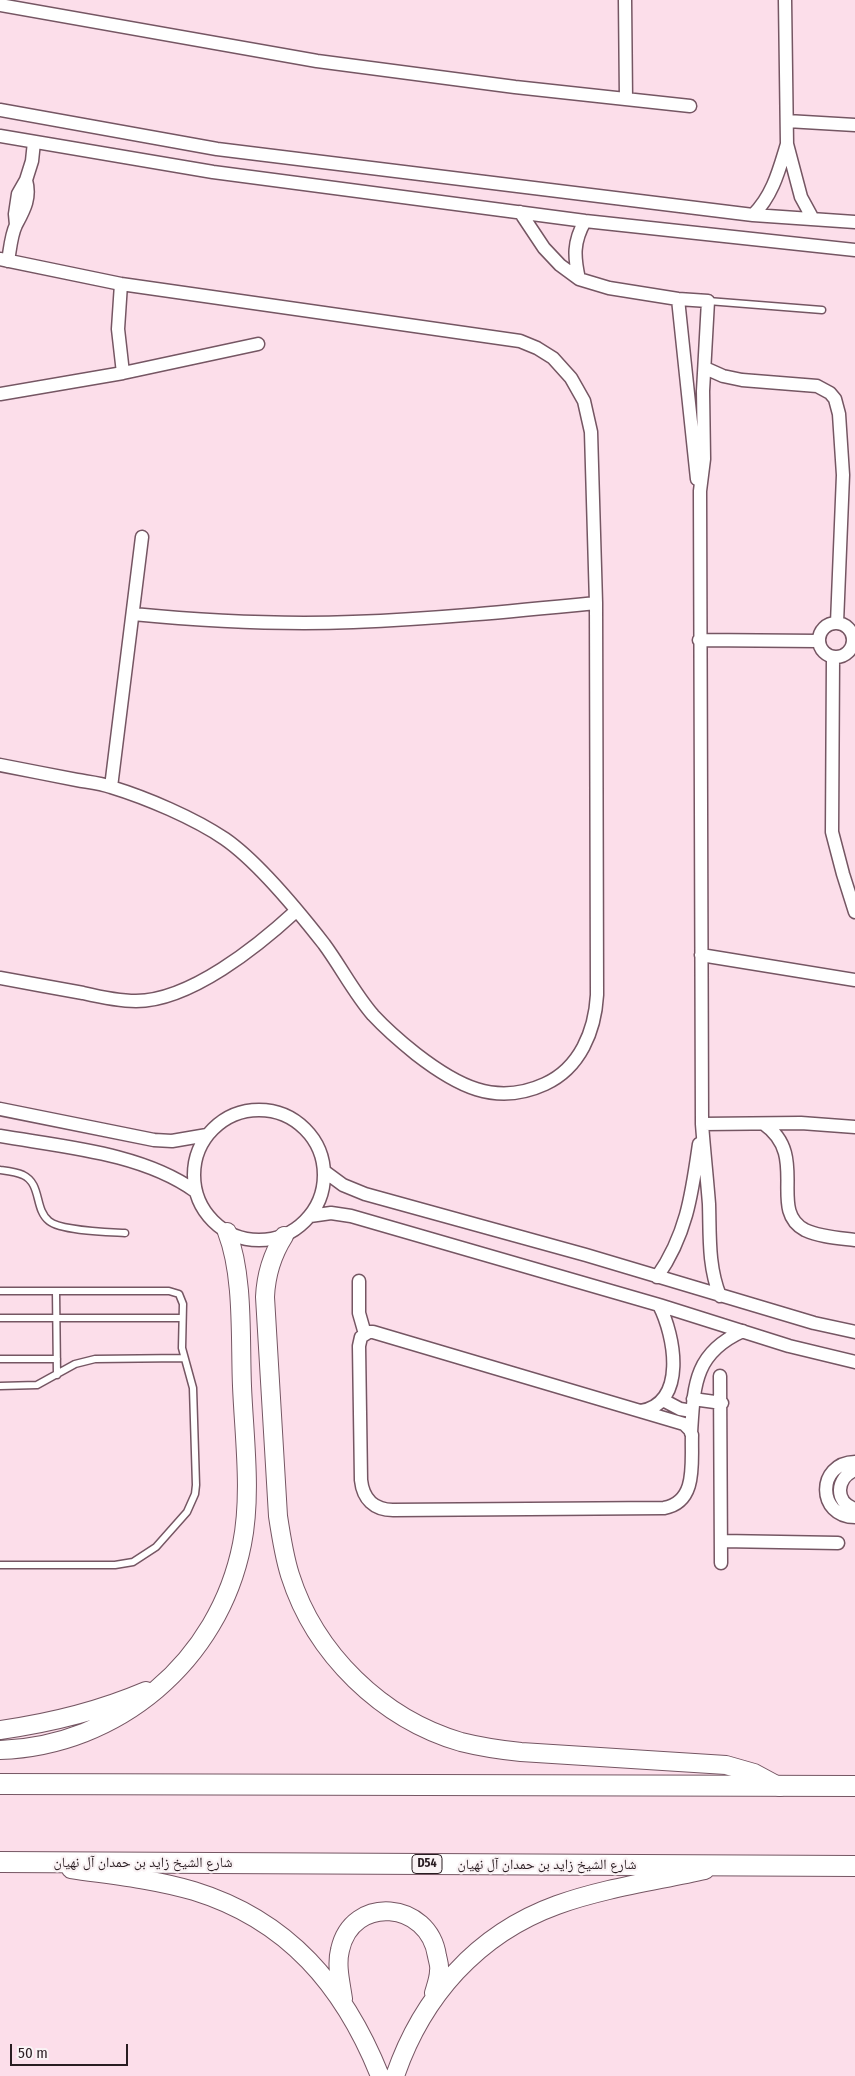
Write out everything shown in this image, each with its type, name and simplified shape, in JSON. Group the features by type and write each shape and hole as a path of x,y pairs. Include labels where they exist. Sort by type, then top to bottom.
{"main road":[{"path":"0,1784 855,1786"},
{"name":"شارع الشيخ زايد بن حمدان آل نهيان","path":"0,1862 855,1866"}],"street":[{"path":"625,0 626,99"},
{"path":"785,0 787,144 802,197 813,219"},
{"path":"0,5 317,61 690,106"},
{"path":"0,110 217,149 753,215 855,222"},
{"path":"787,121 855,125"},
{"path":"1,141 34,142 213,172 585,221 855,250"},
{"path":"0,765 111,787 185,817 226,840 248,858 324,944 372,1014 408,1047 447,1076 463,1085 480,1091 499,1094 535,1089 552,1081 567,1070 576,1060 586,1042 596,1008 596,603 592,432 584,401 578,389 553,358 537,348 520,341 121,284 4,260 16,225 24,211 27,192 26,180 32,161 34,142"},
{"path":"753,215 774,186 787,144"},
{"path":"520,212 544,248 560,265 579,279 609,288 678,299 708,301 703,465 700,491 702,1124 708,1188 711,1265 720,1296"},
{"path":"579,279 575,251 578,233 585,221"},
{"path":"121,284 118,329 123,373"},
{"path":"678,299 694,461 700,491"},
{"path":"0,394 123,373 258,344"},
{"path":"705,368 732,379 817,386 830,393 835,399 840,414 843,480 838,623"},
{"path":"111,787 142,537"},
{"path":"133,614 247,622 352,622 508,612 596,603"},
{"path":"838,623 846,626 854,640 845,656 833,658 823,652 818,642 822,630 831,624 838,623"},
{"path":"699,640 818,642"},
{"path":"833,658 832,832 855,912"},
{"path":"0,978 122,1001 150,1000 164,997 194,984 228,965 275,931 296,911"},
{"path":"700,955 854,979"},
{"path":"0,1109 154,1140 172,1141 207,1135"},
{"path":"256,1110 278,1113 297,1123 308,1132 316,1144 324,1171 321,1195 310,1216 303,1224 284,1236 261,1241 238,1237 227,1232 207,1215 195,1191 194,1168 198,1150 207,1135 229,1117 242,1112 256,1110"},
{"path":"702,1124 820,1123 855,1127"},
{"path":"657,1277 672,1254 683,1229 692,1188 702,1124"},
{"path":"764,1124 776,1134 786,1154 788,1206 794,1220 798,1225 811,1232 855,1240"},
{"path":"0,1136 136,1162 167,1173 195,1191"},
{"path":"324,1171 344,1185 365,1194 814,1323 855,1332"},
{"path":"310,1216 330,1213 351,1216 659,1305 817,1354 855,1362"},
{"path":"0,1750 19,1750 59,1742 98,1728 133,1709 165,1684 193,1654 215,1620 232,1583 242,1544 246,1503 237,1270 227,1232"},
{"path":"284,1236 272,1259 265,1297 278,1516 282,1546 290,1576 316,1632 355,1680 378,1700 404,1717 431,1731 460,1742 490,1749 521,1752 726,1765 754,1773 780,1787"},
{"path":"359,1281 360,1313 365,1334"},
{"path":"640,1411 648,1410 663,1400 671,1384 672,1340 665,1316 659,1305"},
{"path":"691,1432 681,1423 373,1332 365,1334 360,1341 361,1480 365,1496 377,1508 403,1510 671,1507 682,1500 689,1490 693,1405 696,1380 703,1361 720,1343 742,1331"},
{"path":"720,1376 722,1403 721,1563"},
{"path":"663,1400 680,1409 693,1405 722,1403"},
{"path":"855,1462 847,1462 835,1469 828,1479 826,1492 830,1505 835,1510 846,1517 855,1518"},
{"path":"855,1470 844,1476 839,1492 843,1502 855,1509"},
{"path":"722,1541 838,1543"},
{"path":"0,1730 95,1710 165,1684"},
{"path":"31,1862 160,1883 193,1891 225,1902 256,1918 310,1960 332,1986 365,2041 380,2076"},
{"path":"395,2076 410,2037 432,1998 475,1953 500,1934 527,1918 556,1905 586,1896 727,1866"},
{"path":"344,2004 339,1966 340,1950 345,1935 356,1922 369,1914 385,1910 401,1912 416,1919 428,1930 436,1945 440,1970 432,1998"}],"lane":[{"path":"708,301 822,310"},
{"path":"0,1170 22,1175 32,1183 44,1217 54,1224 66,1228 125,1233"},
{"path":"0,1291 172,1291 179,1294 182,1301 181,1337 184,1358 193,1388 196,1485 192,1503 182,1519 149,1552 124,1564 0,1565"},
{"path":"56,1291 57,1375"},
{"path":"0,1318 182,1318"},
{"path":"0,1386 37,1385 75,1364 95,1359 184,1358"},
{"path":"0,1359 57,1359"}]}
